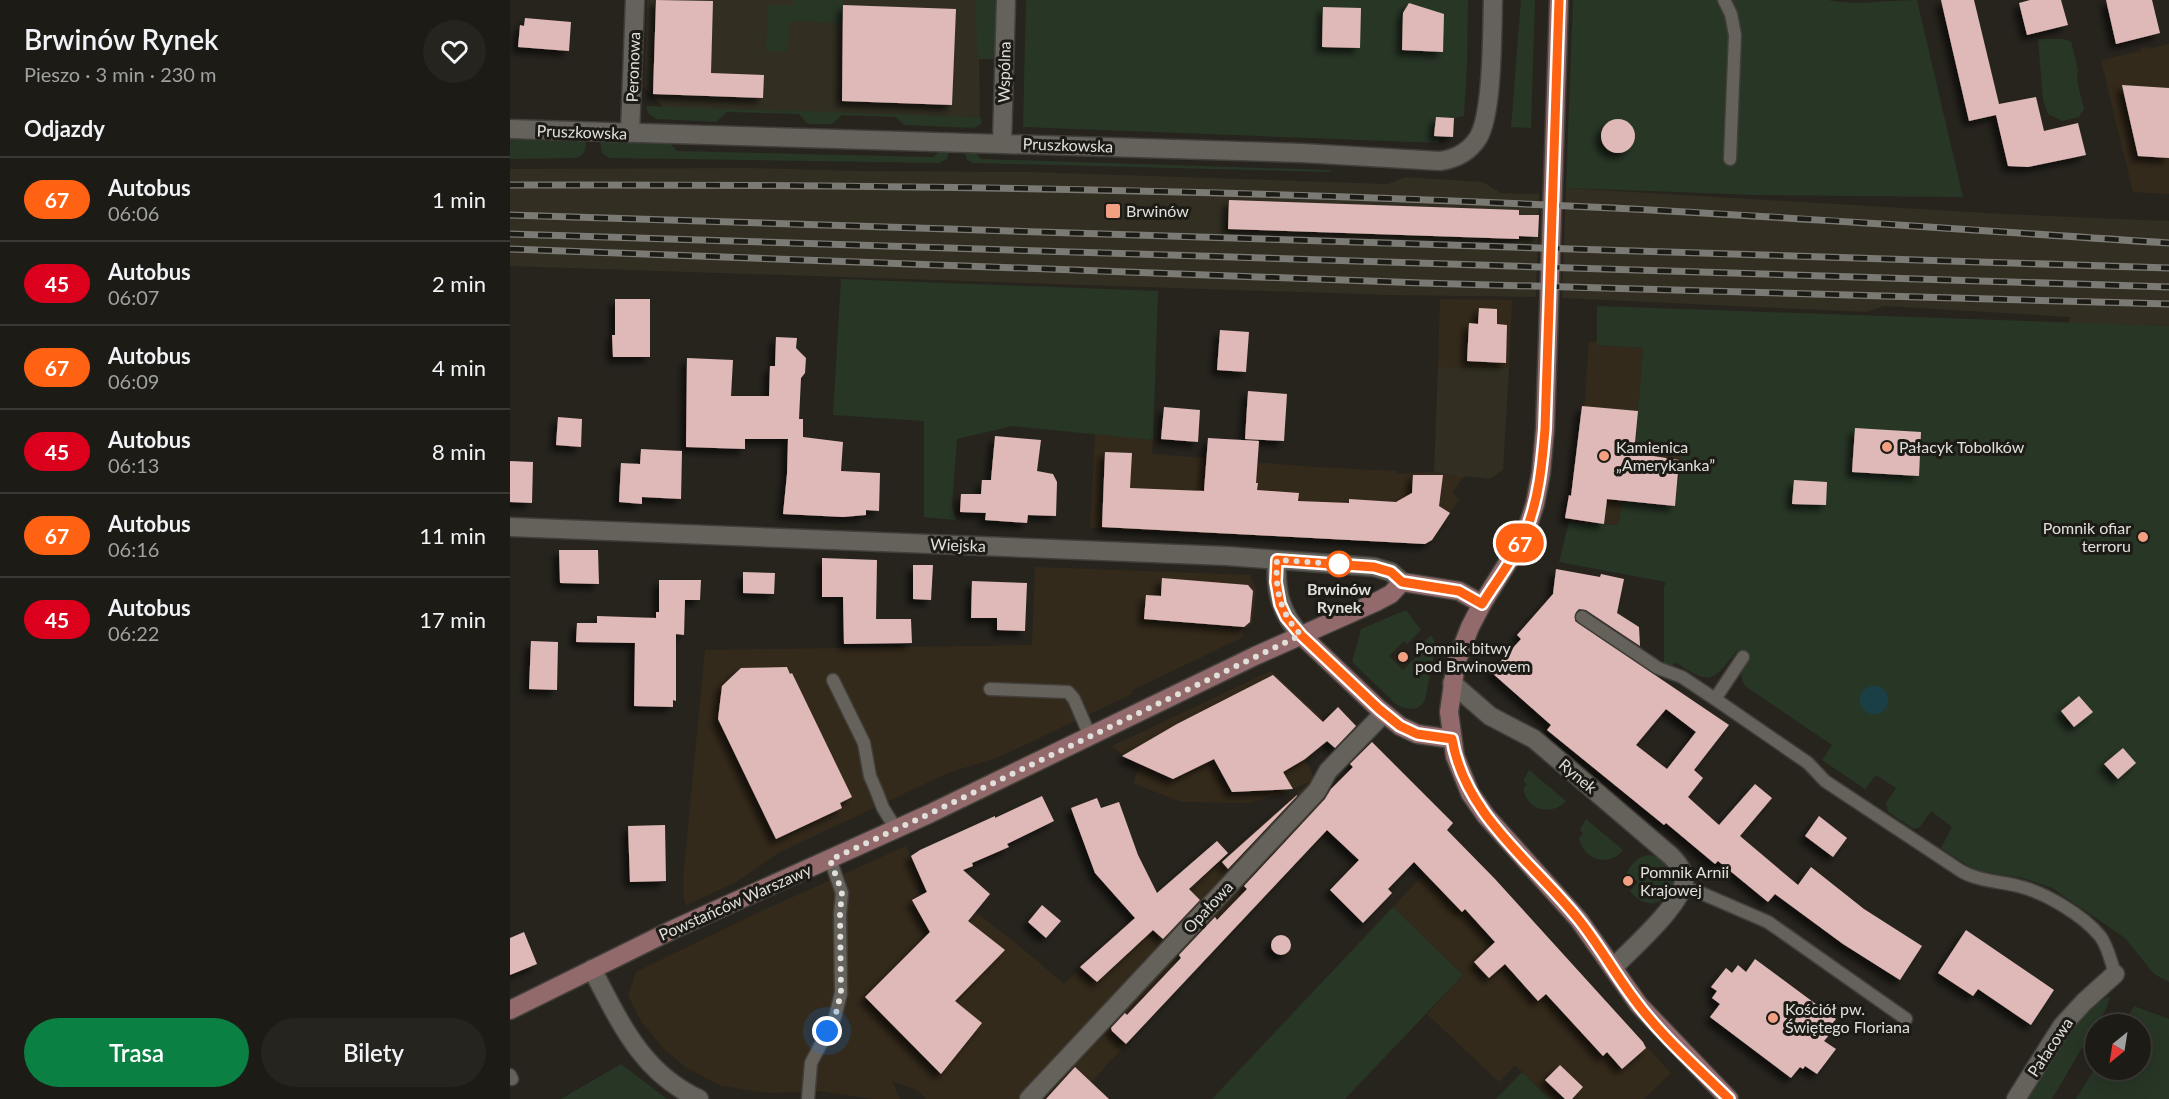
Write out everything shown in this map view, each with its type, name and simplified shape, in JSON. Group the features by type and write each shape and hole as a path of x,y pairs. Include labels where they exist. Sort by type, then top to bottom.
{"street":[{"name":"Peronowa","path":"630,133 635,0"},
{"name":"Wspólna","path":"1002,143 1006,0"},
{"name":"Pruszkowska","path":"510,129 1002,143 1450,160 1473,145 1485,122 1493,0"},
{"path":"1559,0 1545,429 1541,473 1535,504 1525,535 1482,604 1464,640 1452,683 1449,712 1452,739 1461,776 1475,802 1579,920 1634,999 1729,1099"},
{"name":"Wiejska","path":"510,527 1215,556 1374,567 1391,572 1402,582"},
{"path":"1277,560 1276,582 1280,604 1286,617 1301,635 1384,713 1413,732 1452,739"},
{"path":"1402,582 1459,591 1482,604"},
{"name":"Powstańców Warszawy","path":"510,1010 674,929 830,860 1301,635 1376,602 1391,594 1402,582"},
{"name":"Rynek","path":"1452,683 1490,716 1534,740 1671,856 1681,869 1684,879 1683,887"},
{"name":"Opałowa","path":"1029,1099 1317,791 1328,771 1384,713"},
{"path":"1613,968 1659,920 1678,897 1683,887"},
{"path":"592,969 620,1026 645,1058 677,1086 699,1099"},
{"name":"Pałacowa","path":"2016,1099 2062,1026 2115,974"}],"lane":[{"path":"1724,0 1731,14 1735,35 1730,159"},
{"path":"1582,617 1658,668 1682,677 1716,699 1808,763 1826,781 1960,871 1983,880 2035,891 2058,903 2100,936 2115,974"},
{"path":"1716,699 1743,657"},
{"path":"833,680 864,743 870,776 883,808 896,829"},
{"path":"990,689 1068,692 1074,699 1090,736"},
{"path":"807,1099 811,1063 835,1017 841,993 842,892 830,860"},
{"path":"1683,887 1768,922 1906,1019"}],"shaded area":[{"path":"647,0 978,0 980,117 663,107 644,87"},
{"path":"2169,44 2169,194 2133,192 2101,60 2141,51 2141,48 2147,47 2148,49"},
{"path":"749,168 1029,172 1388,184 1405,177 1483,182 1501,193 1539,194 1536,297 1389,295 510,266 510,169"},
{"path":"1566,188 2004,214 2169,221 2169,326 2069,323 2070,317 1884,306 1867,312 1562,298"},
{"path":"1440,299 1512,300 1509,368 1438,367"},
{"path":"1597,341 1597,345 1643,348 1635,449 1681,455 1676,501 1622,495 1617,525 1569,522 1571,489 1575,489 1585,400 1589,342"},
{"path":"1438,367 1509,368 1503,470 1489,479 1465,476 1463,478 1434,472"},
{"path":"1095,434 1153,440 1152,454 1397,471 1397,474 1434,472 1463,478 1452,493 1459,499 1432,540 1425,544 1090,528"},
{"path":"1035,567 1250,575 1256,588 1252,624 1244,630 1243,637 1131,691 1132,694 999,757 948,773 780,852 736,882 687,905 684,900 683,880 705,650 1032,645"},
{"path":"1271,671 1339,734 1304,761 1309,766 1314,779 1331,789 1353,767 1351,764 1373,743 1453,823 1410,867 1348,808 1075,1099 926,1099 917,1090 892,1081 900,1099 872,1099 819,1091 769,1093 721,1086 687,1068 665,1050 641,1021 628,995 636,972 755,914 906,846 919,876 919,892 926,904 970,908 1064,984 1141,911 1169,914 1192,887 1311,781 1250,803 1181,802 1133,783 1139,767 1112,746"},
{"path":"1456,840 1671,1073 1644,1099 1550,1099 1515,1065 1499,1082 1427,1014 1463,975 1393,907"}],"green space":[{"path":"793,0 844,0 842,23 790,21 787,52 766,51 768,5 793,5"},
{"path":"976,0 995,0 997,3 995,59 977,59"},
{"path":"1026,0 1468,0 1464,116 1436,117 1434,135 1441,136 1438,143 1023,127"},
{"path":"1521,0 1535,0 1531,128 1511,127"},
{"path":"1573,0 1828,0 1861,3 1917,0 1963,197 1756,195 1566,188"},
{"path":"2038,39 2071,41 2084,109 2079,117 2063,121 2048,114 2043,100"},
{"path":"646,106 980,117 982,123 974,128 904,125 896,117 842,115 832,124 808,124 799,114 727,112 716,122 656,119 648,113"},
{"path":"510,139 586,142 586,145 582,154 575,158 510,159"},
{"path":"600,142 669,142 677,151 933,157 942,149 950,149 947,159 939,163 609,158 602,153"},
{"path":"964,149 972,149 981,159 1331,170 1329,172 973,163 967,160"},
{"path":"841,279 1158,291 1153,440 1012,426 957,439 952,506 956,520 924,517 924,421 833,415"},
{"path":"1597,306 2169,326 2169,982 2154,974 2125,938 2052,888 2023,878 1975,870 1941,848 1952,827 1931,811 1920,827 1914,829 1888,812 1886,803 1896,788 1876,775 1865,789 1822,760 1832,745 1745,686 1742,675 1749,659 1737,651 1717,674 1711,677 1698,675 1677,663 1669,666 1664,663 1664,587 1666,582 1559,562 1569,522 1617,525 1620,517 1621,495 1676,500 1681,455 1635,450 1643,348 1597,345"},
{"path":"1406,610 1421,630 1407,644 1404,641 1389,656 1403,670 1416,657 1415,651 1431,635 1436,645 1425,700 1412,709 1396,704 1352,662 1361,629"},
{"path":"1529,770 1566,801 1560,806 1547,810 1540,809 1530,802 1523,789 1527,784 1523,781"},
{"path":"1586,819 1623,850 1617,856 1604,860 1597,859 1586,852 1579,838 1583,833 1580,830"},
{"path":"1648,855 1664,860 1672,869 1674,880 1671,890 1664,899 1654,903 1642,901 1630,891 1638,882 1627,873 1635,861"},
{"path":"1393,907 1463,975 1345,1099 1212,1099"},
{"path":"2110,997 2103,1014 2085,1014 2087,1012 2099,1002"},
{"path":"2134,1006 2169,1019 2169,1099 2076,1099 2088,1080 2151,1080 2151,1014 2129,1014"},
{"path":"2085,1014 2085,1043 2052,1099 2028,1099 2053,1058"},
{"path":"621,1064 667,1099 561,1099"},
{"path":"1522,1072 1550,1099 1496,1099"}],"water":[{"path":"1874,686 1884,690 1888,700 1884,710 1874,714 1864,710 1860,700 1864,690"}],"building":[{"path":"656,0 713,1 711,73 764,75 763,98 653,94"},
{"path":"1941,0 1974,0 1999,104 2036,97 2044,131 2078,123 2086,155 2028,167 2008,166 1996,115 1969,121"},
{"path":"2030,0 2061,0 2068,25 2027,35 2019,3"},
{"path":"2106,0 2152,0 2160,33 2116,44"},
{"path":"1409,3 1444,14 1443,52 1402,50 1403,13"},
{"path":"843,5 956,9 952,105 842,101"},
{"path":"1323,7 1361,8 1360,48 1322,47"},
{"path":"525,18 571,22 569,51 518,47 520,25 524,26"},
{"path":"2122,85 2169,88 2169,158 2138,156"},
{"path":"1436,117 1454,118 1453,137 1434,136"},
{"path":"1618,119 1630,124 1635,136 1630,148 1618,153 1606,148 1601,136 1606,124"},
{"path":"1229,200 1519,210 1519,215 1539,215 1538,237 1519,236 1519,239 1228,229"},
{"path":"615,299 650,299 650,357 613,357"},
{"path":"1479,308 1497,309 1497,324 1507,325 1506,363 1467,361 1469,323 1478,324"},
{"path":"1220,330 1249,332 1246,372 1217,370"},
{"path":"776,337 797,338 796,348 806,358 805,373 801,378 799,419 803,419 803,437 843,442 841,471 880,473 879,511 866,510 866,515 843,517 783,514 788,439 745,439 745,449 686,447 687,358 733,360 731,396 769,396 770,366 775,366"},
{"path":"1248,391 1287,394 1284,441 1245,439"},
{"name":"Kamienica „Amerykanka”","path":"1582,406 1638,411 1634,453 1679,460 1675,506 1607,499 1604,524 1565,518 1569,495 1571,496"},
{"path":"1164,407 1200,410 1198,442 1161,439"},
{"path":"558,417 582,419 581,447 556,445"},
{"name":"Pałacyk Tobolków","path":"1855,428 1921,432 1919,476 1852,472"},
{"path":"995,436 1041,440 1037,471 1053,474 1057,482 1056,516 1028,515 1027,523 985,520 986,513 960,512 961,494 981,494 982,480 991,480"},
{"path":"1208,438 1259,441 1257,490 1299,493 1298,501 1349,503 1349,499 1396,502 1412,493 1413,475 1443,475 1439,506 1450,513 1432,540 1425,544 1102,527 1105,452 1132,453 1130,488 1204,491"},
{"path":"641,449 682,451 681,499 642,497 642,504 619,502 621,463 640,464"},
{"path":"510,461 533,462 532,503 510,502"},
{"path":"1794,480 1827,482 1826,505 1792,504"},
{"path":"559,550 598,550 599,584 560,583"},
{"path":"822,558 877,560 876,619 911,619 912,643 844,644 843,597 822,597"},
{"path":"913,565 933,565 931,600 913,599"},
{"path":"1556,569 1624,579 1617,613 1639,627 1640,646 1586,610 1579,609 1576,612 1575,621 1729,725 1694,770 1703,778 1688,797 1719,825 1755,784 1772,798 1740,836 1798,885 1811,867 1864,909 1922,946 1900,980 1843,944 1775,894 1768,902 1718,861 1715,864 1547,730 1551,725 1491,672 1521,639 1517,635 1553,594","holes":["1666,709 1696,732 1667,769 1636,745"]},
{"path":"743,572 775,573 774,594 743,593"},
{"path":"1162,578 1248,585 1253,591 1250,622 1244,627 1144,619 1146,595 1161,596"},
{"path":"659,580 701,580 700,600 685,600 684,635 676,634 676,701 673,700 673,707 634,706 635,643 576,642 577,623 597,623 597,616 656,618 656,612 659,612"},
{"path":"972,581 1027,583 1025,631 997,630 997,618 971,618"},
{"path":"531,641 558,642 557,690 529,689"},
{"path":"787,667 852,797 840,803 842,808 776,839 718,719 722,686 741,668"},
{"path":"1273,675 1323,722 1338,707 1356,726 1335,748 1327,741 1305,759 1283,772 1293,789 1232,792 1214,759 1173,779 1122,756 1177,724"},
{"path":"2079,696 2093,712 2074,727 2061,711"},
{"path":"1372,742 1453,823 1447,830 1495,879 1643,1042 1646,1048 1622,1069 1607,1052 1603,1056 1546,994 1538,1001 1505,964 1489,978 1474,962 1495,942 1465,909 1462,912 1414,862 1388,889 1392,893 1363,923 1330,890 1359,860 1327,830 1126,1044 1112,1031 1111,1028 1125,1013 1127,1015 1181,958 1179,955 1215,917 1217,920 1247,889 1244,886 1325,799 1331,789 1353,767 1350,764"},
{"path":"2123,748 2136,763 2118,779 2104,764"},
{"path":"1042,796 1054,821 1007,844 1009,847 972,863 973,866 963,870 990,894 968,921 1005,950 955,1001 982,1023 941,1074 865,997 930,932 912,900 927,892 911,856"},
{"path":"1297,796 1228,869 1222,862"},
{"path":"1097,798 1101,808 1119,802 1138,855 1157,893 1217,841 1228,853 1189,889 1200,900 1163,939 1153,930 1097,982 1080,967 1135,918 1095,873 1071,808"},
{"path":"1819,816 1847,838 1833,857 1805,836"},
{"path":"665,825 666,881 630,882 628,826"},
{"path":"1042,905 1061,921 1046,938 1028,922"},
{"path":"1966,930 2054,990 2031,1025 1978,989 1973,996 1938,973"},
{"path":"524,932 537,964 510,975 510,938"},
{"path":"1281,935 1288,938 1291,945 1288,952 1281,955 1274,952 1271,945 1274,938"},
{"name":"Kościół pw. Świętego Floriana","path":"1755,959 1836,1019 1826,1031 1830,1034 1824,1041 1836,1049 1817,1074 1805,1066 1803,1069 1800,1067 1791,1078 1710,1017 1720,1004 1712,998 1717,991 1711,987 1726,968 1732,973 1738,965 1746,972"},
{"path":"1560,1065 1583,1087 1572,1099 1565,1099 1545,1080"},
{"path":"1075,1067 1109,1099 1046,1099"}],"railway":[{"path":"510,185 775,185 1305,195 1719,214 2169,243"},
{"path":"510,215 2169,268"},
{"path":"510,234 2169,287"},
{"path":"510,249 1422,283 2169,304"}],"bus line":[{"name":"67","path":"1559,0 1545,429 1541,473 1535,504 1525,535 1482,604 1459,591 1402,582 1391,572 1374,567 1277,560 1277,592 1280,604 1292,626 1384,713 1400,726 1417,734 1452,739 1461,776 1475,802 1579,920 1639,1005 1729,1099"}],"place":[{"name":"Brwinów","path":"1113,211"},
{"name":"Pałacyk Tobolków","path":"1887,447"},
{"name":"Kamienica „Amerykanka”","path":"1604,456"},
{"name":"Pomnik ofiar terroru","path":"2143,537"},
{"name":"Brwinów Rynek","path":"1339,564"},
{"name":"Pomnik bitwy pod Brwinowem","path":"1403,657"},
{"name":"Pomnik Arnii Krajowej","path":"1628,881"},
{"name":"Kościół pw. Świętego Floriana","path":"1773,1018"}],"route":[{"path":"827,1031 835,1017 841,993 842,892 830,860 1301,635 1292,626 1280,604 1276,582 1277,560 1339,564"}]}
